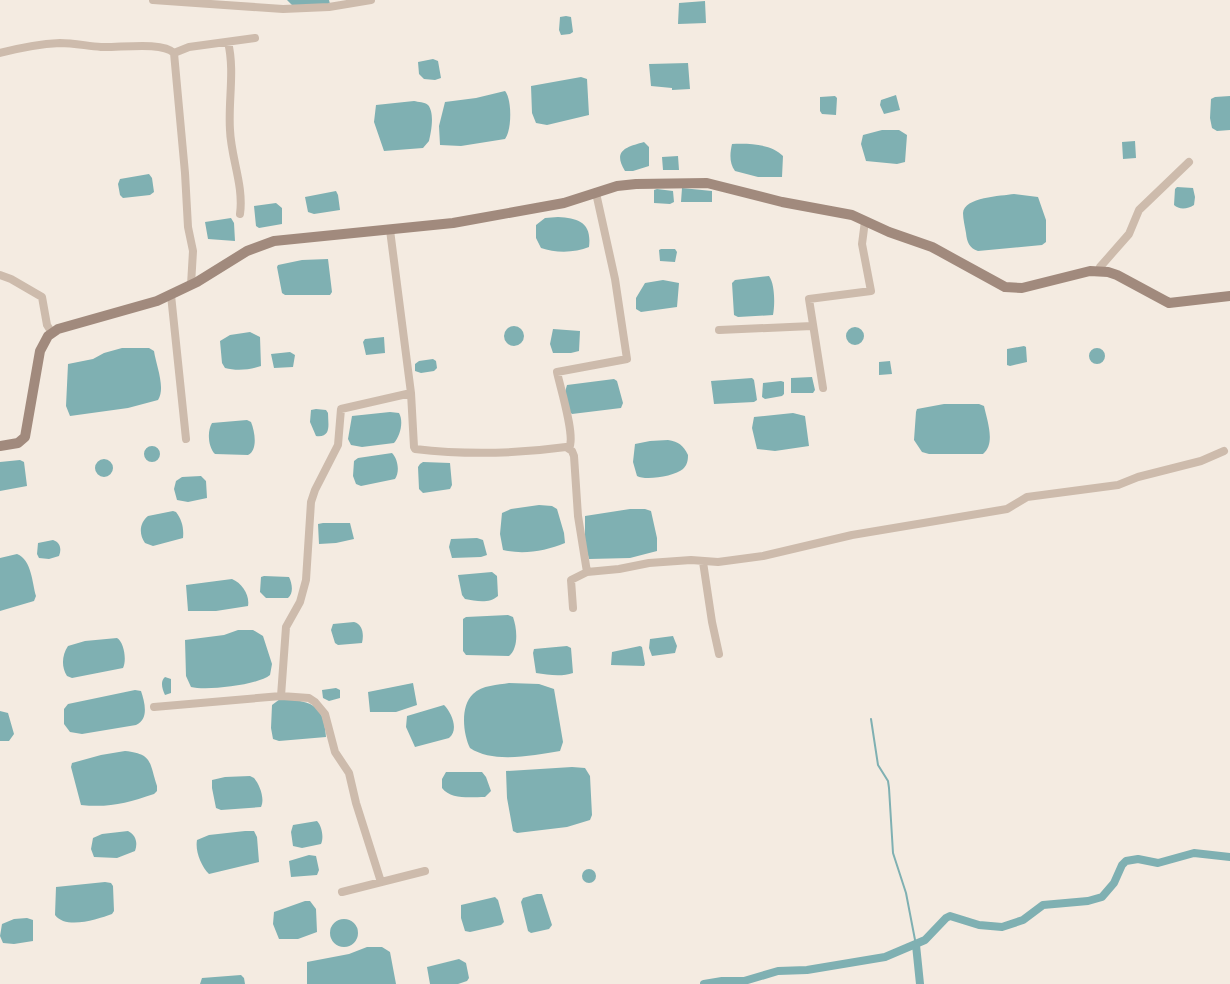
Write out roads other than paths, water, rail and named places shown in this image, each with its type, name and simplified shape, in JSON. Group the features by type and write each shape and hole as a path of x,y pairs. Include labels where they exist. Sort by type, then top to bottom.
{"main road":[{"path":"0,446 18,443 25,437 40,351 44,341 64,326 171,296 238,256 266,243 487,217 564,203 617,186 707,183 836,211 932,247 1005,287 1022,288 1099,271 1117,275 1169,303 1230,296"}],"street":[{"path":"153,0 282,9 329,7 371,0"},
{"path":"174,52 189,47 255,38"},
{"path":"228,42 232,59 230,132 240,193 240,214"},
{"path":"0,53 19,48 61,43 101,47 153,47 171,49 174,52"},
{"path":"174,52 188,227 193,251 191,285"},
{"path":"1099,271 1129,234 1139,210 1188,162"},
{"path":"569,448 572,444 569,419 557,372 627,359 615,279 596,193"},
{"path":"823,388 809,299 871,291 862,243 865,221"},
{"path":"390,230 411,393 415,449 450,453 506,454 569,448"},
{"path":"0,275 42,297 47,325 52,333"},
{"path":"171,296 186,439"},
{"path":"719,330 812,326"},
{"path":"281,696 286,627 300,602 306,580 312,502 315,490 338,445 341,409 411,393"},
{"path":"569,448 574,456 580,535 587,572"},
{"path":"573,608 571,580 587,572 649,563 691,560 704,562 763,556 852,535 1007,509 1027,497 1118,485 1138,477 1201,461 1224,451"},
{"path":"704,562 719,654"},
{"path":"154,707 281,696 309,698 320,706 325,714 331,744 349,773 381,882"},
{"path":"342,892 425,871"}],"water":[{"path":"287,0 329,0 330,4 294,7"},
{"path":"705,1 706,23 678,24 679,3"},
{"path":"560,17 571,17 573,32 561,35"},
{"path":"433,59 438,61 441,78 424,79 419,74 418,62"},
{"path":"688,63 690,89 672,90 672,88 651,86 649,64"},
{"path":"581,77 587,79 589,115 547,125 536,123 532,113 531,86"},
{"path":"505,91 509,101 510,115 509,129 505,139 461,146 440,145 439,126 445,102"},
{"path":"896,95 900,110 884,114 880,105 881,100"},
{"path":"835,96 837,98 836,115 822,114 820,97"},
{"path":"1230,96 1230,130 1217,131 1212,128 1210,118 1211,99"},
{"path":"414,101 425,103 430,109 432,123 429,141 423,148 384,151 374,122 376,105"},
{"path":"882,130 899,130 907,135 905,162 897,164 866,161 861,144 863,135"},
{"path":"1135,141 1136,158 1123,159 1122,142"},
{"path":"644,142 649,147 649,166 625,171 620,158 623,150"},
{"path":"732,144 759,145 778,152 783,156 782,177 758,177 735,171 730,158"},
{"path":"678,156 679,170 663,170 662,157"},
{"path":"149,174 152,178 154,192 150,195 123,198 120,195 118,184 120,179"},
{"path":"1177,187 1193,188 1194,205 1178,208 1174,205"},
{"path":"682,188 712,191 712,202 681,202"},
{"path":"654,190 673,191 674,202 654,203"},
{"path":"336,191 340,210 314,214 308,212 305,197"},
{"path":"1014,194 1038,197 1046,220 1046,242 1042,245 978,251 972,248 966,236 963,215 965,208 976,200"},
{"path":"276,203 282,208 282,224 259,228 256,226 254,206"},
{"path":"558,217 582,223 588,232 589,247 565,252 541,248 536,238 536,225 545,218"},
{"path":"231,218 234,223 235,241 208,239 205,222"},
{"path":"675,249 677,252 675,262 660,261 659,250"},
{"path":"328,259 332,292 330,295 285,295 282,293 278,265 302,260"},
{"path":"769,276 774,295 773,315 738,317 734,315 732,283 735,280"},
{"path":"663,280 679,283 677,307 641,312 636,309 636,298 645,283"},
{"path":"510,326 518,326 524,332 524,340 518,346 510,346 504,340 504,332"},
{"path":"855,327 861,330 864,336 861,342 855,345 849,342 846,336 849,330"},
{"path":"553,329 580,331 579,351 553,353 550,344"},
{"path":"250,332 260,337 261,366 243,370 225,368 222,363 220,341 230,335"},
{"path":"384,337 385,353 366,355 363,342 365,339"},
{"path":"1024,346 1027,362 1007,365 1007,349"},
{"path":"122,348 149,348 154,351 161,383 158,400 128,408 70,416 66,406 68,364 93,359"},
{"path":"1097,348 1105,356 1097,364 1089,356"},
{"path":"290,352 295,355 293,367 274,368 271,354"},
{"path":"433,359 436,361 437,368 434,371 421,373 415,371 415,364 419,361"},
{"path":"890,361 892,374 879,375 879,362"},
{"path":"812,377 815,390 813,393 791,393 791,378"},
{"path":"752,378 757,400 714,404 711,381"},
{"path":"614,379 617,381 623,403 621,408 572,414 570,412 565,392 567,385"},
{"path":"784,382 782,396 765,399 762,397 763,383"},
{"path":"944,404 984,406 990,438 987,450 983,454 922,452 914,440 917,409"},
{"path":"311,410 326,410 328,413 328,429 325,435 316,436 310,422"},
{"path":"399,413 401,420 400,433 394,443 362,447 351,445 348,439 352,416"},
{"path":"793,413 805,416 809,446 775,451 757,449 752,428 754,417"},
{"path":"247,420 251,422 254,436 251,453 248,455 215,454 209,439 212,423"},
{"path":"668,440 680,444 688,455 684,467 679,472 660,477 637,476 633,462 635,444"},
{"path":"152,446 158,448 160,454 158,460 152,462 146,460 144,454 146,448"},
{"path":"392,453 398,466 395,479 361,486 356,484 353,476 354,461 358,458"},
{"path":"104,459 110,462 113,468 110,474 104,477 98,474 95,468 98,462"},
{"path":"20,460 24,462 27,486 0,491 0,462"},
{"path":"423,462 450,463 452,485 450,489 423,493 419,489 418,467"},
{"path":"201,476 206,481 207,498 188,502 177,500 174,489 176,481 182,477"},
{"path":"539,505 552,506 557,509 565,543 534,551 503,550 500,534 502,513 511,509"},
{"path":"630,509 651,511 657,538 657,551 630,558 589,559 585,544 585,516"},
{"path":"173,511 181,521 183,538 153,546 145,543 141,529 145,519 148,516"},
{"path":"350,523 354,539 319,544 318,524"},
{"path":"477,538 483,540 487,555 452,558 449,547 451,539"},
{"path":"53,540 60,546 59,556 49,559 39,558 38,543"},
{"path":"17,554 29,566 36,596 34,601 0,611 0,558"},
{"path":"492,572 497,576 498,596 487,601 465,599 458,575"},
{"path":"261,577 289,577 292,588 290,596 288,598 266,598 260,592"},
{"path":"232,579 244,590 248,598 248,606 216,611 188,611 186,585"},
{"path":"508,615 513,617 516,632 516,643 509,656 466,655 463,651 463,619"},
{"path":"354,622 362,630 362,643 338,645 335,643 331,630 333,624"},
{"path":"238,630 253,630 263,636 272,664 270,675 255,682 232,686 191,687 186,676 185,640 224,635"},
{"path":"673,636 677,646 675,653 652,656 649,648 650,639"},
{"path":"117,638 124,652 123,668 72,678 67,676 63,661 68,646 85,641"},
{"path":"567,646 571,648 573,673 550,675 536,673 534,649"},
{"path":"640,646 644,666 611,665 612,652"},
{"path":"165,677 171,679 171,693 165,695 162,681"},
{"path":"413,683 417,705 396,712 370,712 368,692"},
{"path":"509,683 539,684 554,689 563,742 560,751 502,757 490,756 470,748 464,720 469,699 481,689"},
{"path":"336,688 340,690 340,698 329,701 323,698 322,690"},
{"path":"135,690 141,691 145,710 143,719 136,725 82,734 70,732 64,724 64,709 68,704"},
{"path":"280,699 307,703 318,710 325,725 326,737 279,741 273,739 272,705"},
{"path":"444,705 450,712 453,722 452,735 449,738 415,747 406,727 407,716"},
{"path":"0,711 8,713 14,734 9,741 0,741"},
{"path":"125,751 145,757 151,765 157,791 154,794 118,804 81,805 71,767 72,763"},
{"path":"585,768 590,776 592,815 590,820 567,827 517,833 513,831 507,798 506,771"},
{"path":"446,772 482,772 491,791 485,797 462,797 446,792 442,788 442,779"},
{"path":"250,776 260,788 261,807 221,810 216,808 212,780"},
{"path":"317,821 322,832 321,844 302,848 293,846 291,832 293,825"},
{"path":"128,831 136,840 135,851 117,858 94,857 91,849 93,838 102,834"},
{"path":"254,831 257,837 259,862 209,874 199,858 197,840 209,835"},
{"path":"309,855 316,856 319,870 317,875 291,877 289,861"},
{"path":"586,869 592,869 596,876 592,883 586,883 582,879 582,873"},
{"path":"105,882 113,886 114,911 112,914 74,923 55,915 56,887"},
{"path":"542,894 552,925 549,929 531,933 528,931 521,902 523,898"},
{"path":"495,897 498,900 504,922 501,925 470,932 465,931 461,918 461,905"},
{"path":"310,901 316,909 317,932 298,939 279,939 273,924 274,912"},
{"path":"14,919 33,920 33,941 3,943 0,936 2,924"},
{"path":"344,919 354,923 358,933 354,943 344,947 334,943 330,933 334,923"},
{"path":"367,947 382,947 390,952 396,984 307,984 307,962 349,954"},
{"path":"459,959 466,963 469,978 467,981 458,984 430,984 427,967"},
{"path":"241,975 245,984 200,984 202,978"}],"waterway":[{"path":"871,719 878,765 888,781 893,853 906,893 916,945"},
{"path":"704,984 744,981 778,971 807,970 885,957 925,940 950,916 979,925 1002,927 1023,920 1043,905 1088,901 1102,897 1114,883 1126,861 1138,859 1158,863 1194,853 1230,857"},
{"path":"916,945 920,984"}]}
